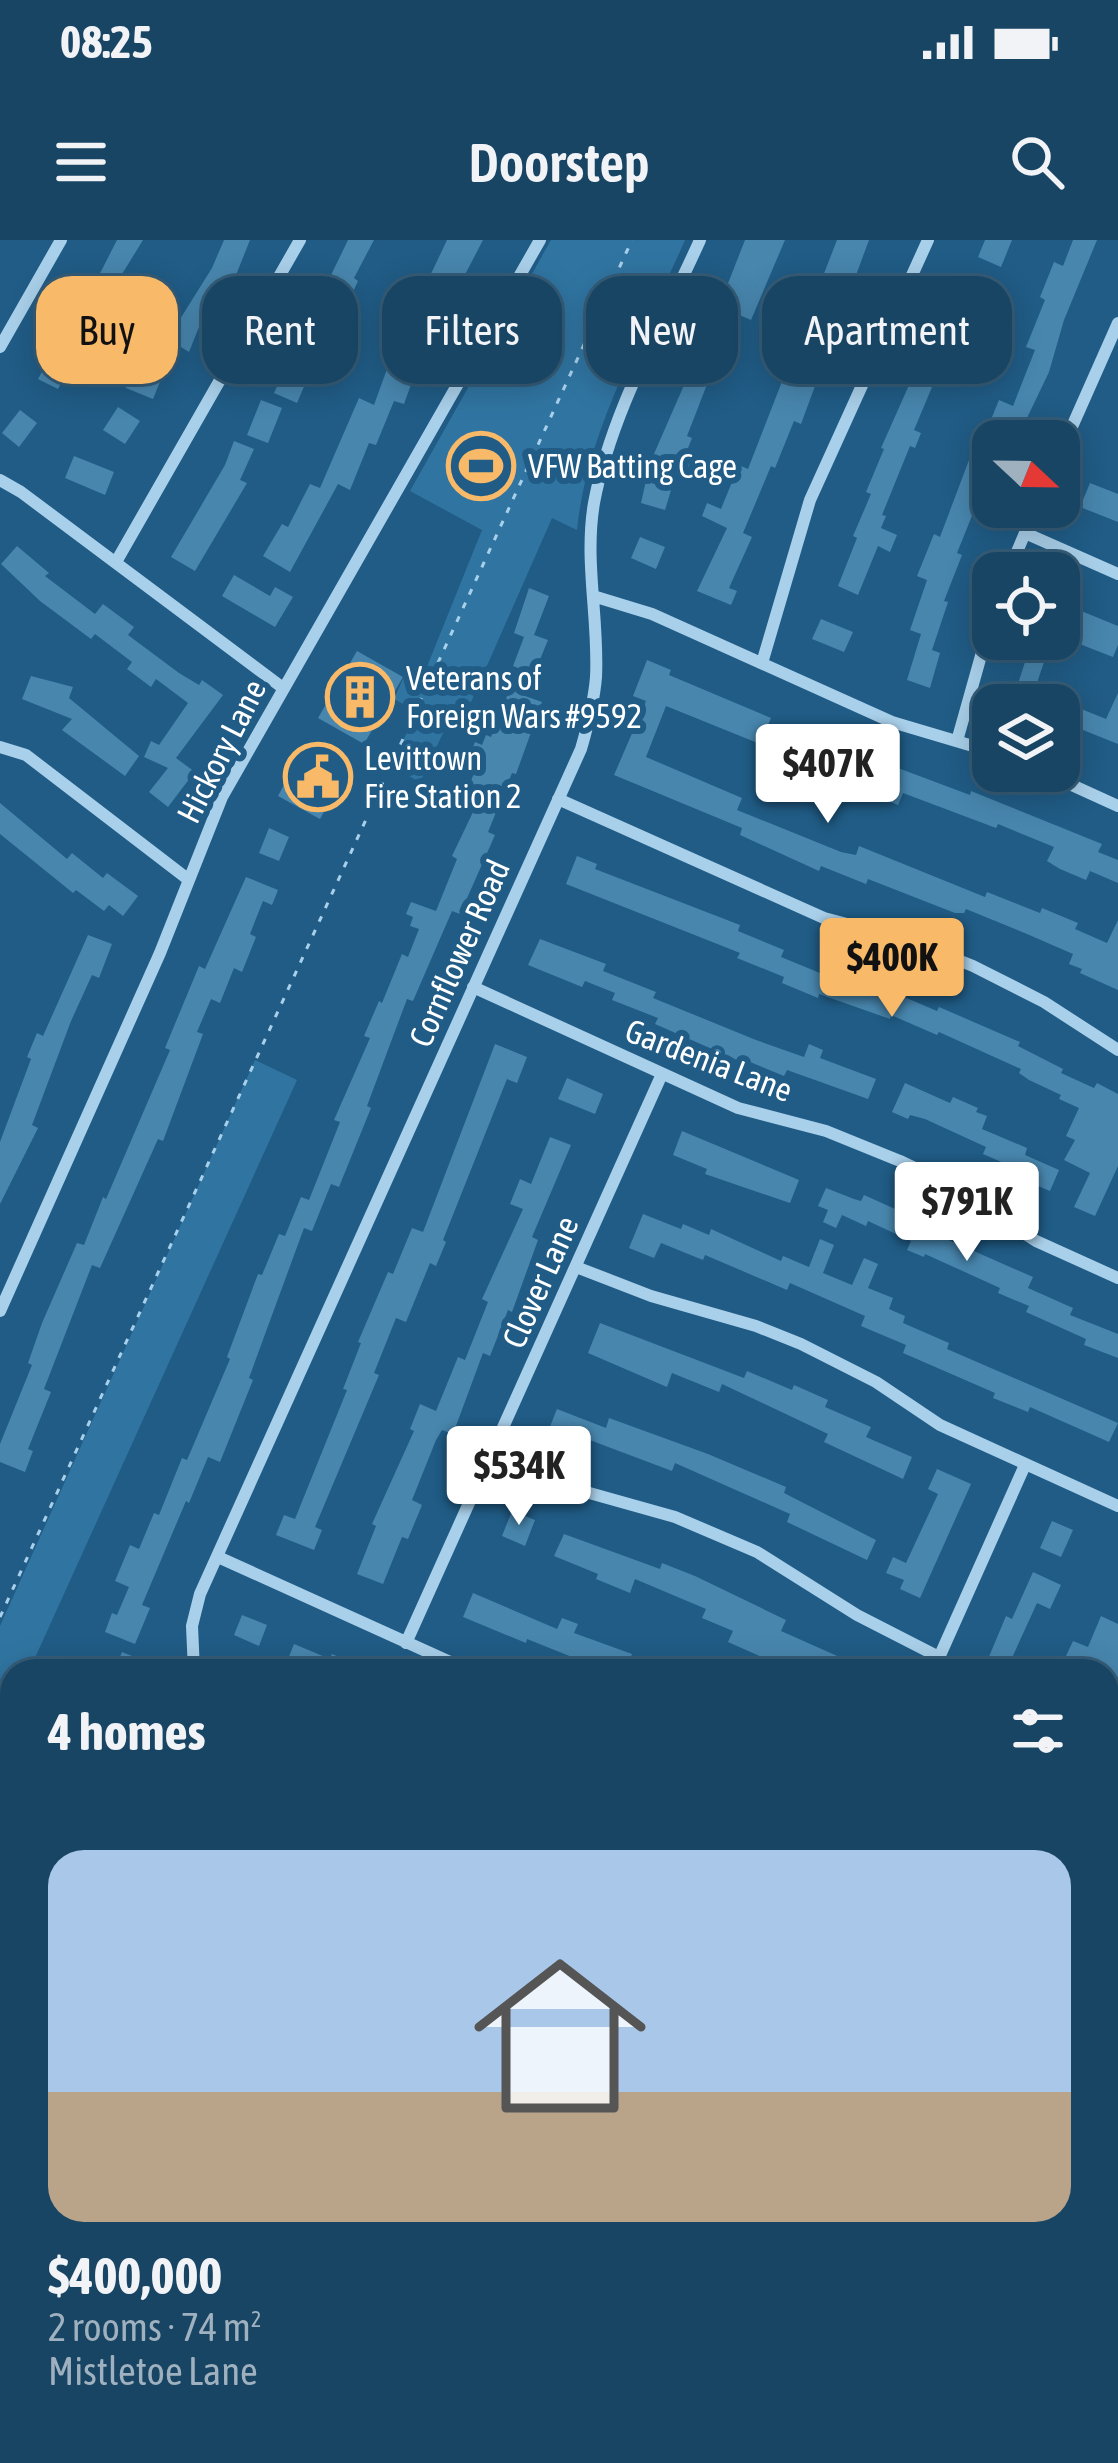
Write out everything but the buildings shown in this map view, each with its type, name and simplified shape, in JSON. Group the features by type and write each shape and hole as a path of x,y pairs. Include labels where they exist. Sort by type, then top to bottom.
{"street":[{"path":"0,347 61,240"},
{"path":"116,562 300,240"},
{"name":"Hickory Lane","path":"0,1311 160,953 222,797 540,240"},
{"name":"Cornflower Road","path":"193,1659 192,1626 200,1594 558,799 591,713 596,676 590,548 594,506 608,447 700,240"},
{"path":"762,663 810,500 928,240"},
{"path":"1077,420 1114,345 1118,323"},
{"path":"0,480 283,688"},
{"path":"1017,552 1027,528"},
{"path":"1025,533 1118,574"},
{"path":"593,596 652,614 892,722 972,746"},
{"path":"957,741 980,660"},
{"path":"0,748 26,754 189,880"},
{"path":"1080,789 1118,806"},
{"path":"558,799 824,918 908,940 973,966 1044,1002 1118,1049"},
{"name":"Gardenia Lane","path":"473,987 739,1108 826,1131 900,1161 948,1184 1036,1241 1114,1276"},
{"name":"Clover Lane","path":"406,1642 662,1074"},
{"path":"1114,1276 1118,1258"},
{"path":"576,1267 802,1344 876,1382 940,1425 1118,1506"},
{"path":"493,1453 568,1487 675,1517 757,1552 857,1615 939,1657 1025,1465"},
{"path":"218,1557 444,1659"}],"path":[{"path":"0,1617 632,240"}],"shaded area":[{"path":"551,240 685,240 668,276 586,276 586,384 620,384 592,455 577,530 552,518 471,702 459,699 420,782 392,767 416,711 394,699 406,672 422,679 482,530 410,491 470,384 562,384 562,276 531,276"},
{"path":"255,1060 297,1080 34,1659 0,1659 0,1626"}],"place":[{"name":"VFW Batting Cage","path":"481,466"},
{"name":"Veterans of Foreign Wars #9592","path":"360,697"},
{"name":"Levittown Fire Station 2","path":"318,777"}]}
